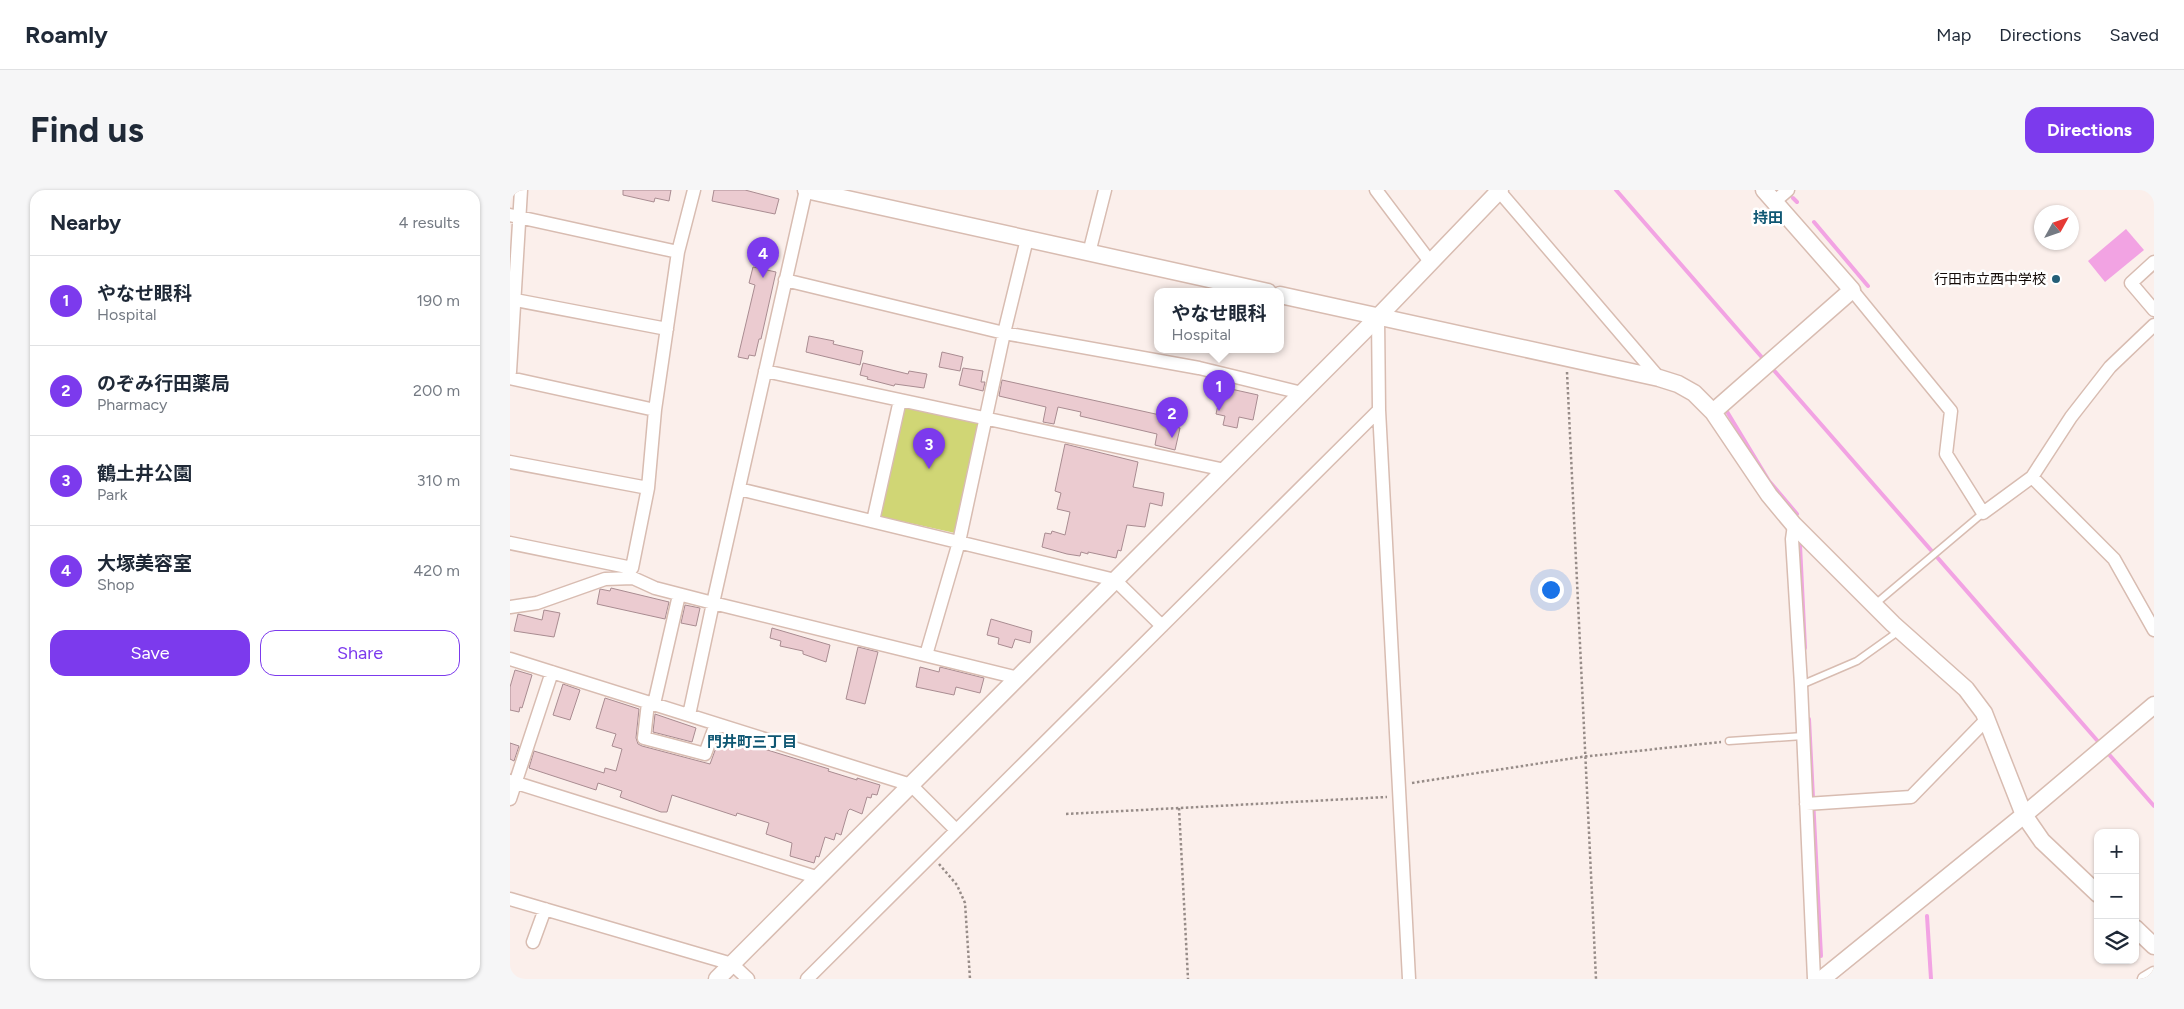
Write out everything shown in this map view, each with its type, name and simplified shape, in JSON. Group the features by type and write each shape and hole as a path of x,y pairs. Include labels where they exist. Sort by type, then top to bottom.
{"street":[{"path":"510,372 515,216 521,190"},
{"path":"632,573 648,488 655,410 678,252 694,190"},
{"path":"688,715 806,190 1250,288"},
{"path":"1089,253 1105,190"},
{"path":"1376,190 1431,263"},
{"path":"1788,190 1769,196 1852,290 1951,411 1946,454 1984,513 2032,477 2071,417 2110,367 2154,325"},
{"path":"717,979 1378,317 1500,191 1659,378"},
{"path":"515,216 678,252"},
{"path":"926,655 959,542 1004,333 1027,239"},
{"path":"2154,262 2131,283 2154,310"},
{"path":"786,280 1004,333 1199,368 1302,393"},
{"path":"1713,412 1852,290"},
{"path":"1284,296 1659,378 1678,384 1694,393 1713,412 1769,495 1794,525 1900,630 1966,689 1986,720 2024,815 2042,841 2094,890"},
{"path":"512,300 667,329"},
{"path":"1378,317 1379,410 1409,979"},
{"path":"765,371 1225,470"},
{"path":"510,378 655,410"},
{"path":"873,521 900,400"},
{"path":"807,979 1379,410"},
{"path":"510,462 648,488"},
{"path":"2032,477 2114,559 2154,630"},
{"path":"739,489 1115,580 1162,626"},
{"path":"1794,525 1792,539 1801,685 1814,979"},
{"path":"510,543 632,573 655,588 679,595 1018,678"},
{"path":"510,607 537,603 605,579 632,573"},
{"path":"679,595 651,703 644,738 705,754 716,724"},
{"path":"510,659 911,785 956,830"},
{"path":"510,799 513,782 552,672"},
{"path":"1822,979 2024,815 2154,705"},
{"path":"1806,804 1911,797 1986,720"},
{"path":"513,782 819,878"},
{"path":"510,899 732,964 748,979"},
{"path":"533,942 545,909"},
{"path":"2139,932 2154,946"},
{"path":"2144,979 2154,973"}],"lane":[{"path":"1874,605 1984,513"},
{"path":"1801,685 1857,661 1900,630"},
{"path":"1729,741 1803,736"}],"path":[{"path":"1566,358 1596,979"},
{"path":"1066,814 1179,808 1398,791 1584,757 1729,741"},
{"path":"1179,808 1188,979"},
{"path":"932,855 957,885 965,903 970,979"}],"green space":[{"path":"903,405 980,422 955,533 878,516"}],"shaded area":[{"path":"2126,229 2144,250 2105,282 2088,261"}],"building":[{"path":"623,190 671,190 669,201 655,198 654,202 623,195"},
{"path":"714,190 745,190 779,199 775,214 712,201"},
{"path":"753,267 776,272 761,339 759,339 755,356 749,355 748,359 738,357 755,285 749,283"},
{"path":"809,336 834,341 833,344 863,351 860,365 806,352"},
{"path":"942,352 963,357 960,371 939,367"},
{"path":"863,363 908,374 909,371 927,374 924,388 895,384 894,386 867,379 868,377 860,375"},
{"path":"963,368 983,371 981,382 985,382 983,391 959,385"},
{"path":"1002,380 1169,417 1168,425 1180,428 1175,450 1155,445 1157,434 1080,416 1081,412 1058,407 1054,424 1043,422 1046,407 999,396"},
{"path":"1222,387 1258,395 1253,420 1239,417 1237,428 1223,425 1225,416 1216,414"},
{"path":"1065,444 1138,462 1133,487 1164,493 1162,506 1150,503 1145,527 1127,525 1121,551 1118,550 1116,558 1088,552 1088,554 1081,552 1080,556 1042,547 1045,533 1051,534 1052,531 1065,535 1070,512 1057,509 1061,493 1055,491"},
{"path":"611,588 669,602 665,619 597,604 600,589 610,591"},
{"path":"685,605 700,608 696,626 681,623"},
{"path":"544,610 560,613 554,637 514,631 518,614 542,620"},
{"path":"991,619 1032,631 1030,643 1015,639 1012,648 998,644 999,638 987,635"},
{"path":"772,628 830,645 826,662 803,654 803,651 780,646 781,641 770,638"},
{"path":"858,647 878,652 865,704 846,699"},
{"path":"920,667 939,672 940,667 984,678 980,693 956,687 954,695 916,687"},
{"path":"515,670 532,675 522,708 520,707 519,712 510,710 510,687"},
{"path":"563,684 580,690 570,720 553,715"},
{"path":"605,698 639,709 636,738 638,744 642,746 710,764 722,736 829,769 828,771 857,780 857,778 880,785 877,795 872,794 871,798 867,797 862,814 850,809 848,811 841,835 836,833 834,840 825,837 819,857 816,856 814,863 790,856 792,843 766,834 769,823 737,813 736,816 672,795 667,812 661,812 620,797 622,791 598,783 596,790 529,768 534,751 604,773 605,768 616,771 622,749 612,746 616,734 596,728"},
{"path":"655,714 696,728 692,742 653,732"},
{"path":"510,743 519,746 514,761 510,759"}],"waterway":[{"path":"1616,190 1766,362"},
{"path":"1793,198 1797,202"},
{"path":"1814,222 1868,286"},
{"path":"1771,367 2102,746"},
{"path":"1728,408 1726,410 1769,481 1797,514"},
{"path":"1800,545 1805,648"},
{"path":"1809,719 1821,956"},
{"path":"2106,751 2154,806"},
{"path":"1927,916 1931,979"}],"place":[{"name":"大塚美容室","path":"763,278"},
{"name":"行田市立西中学校","path":"2056,279"},
{"name":"やなせ眼科","path":"1219,411"},
{"name":"のぞみ行田薬局","path":"1172,438"},
{"name":"鶴土井公園","path":"929,469"}],"district":[{"name":"持田","path":"1768,218"},
{"name":"門井町三丁目","path":"752,742"}]}
